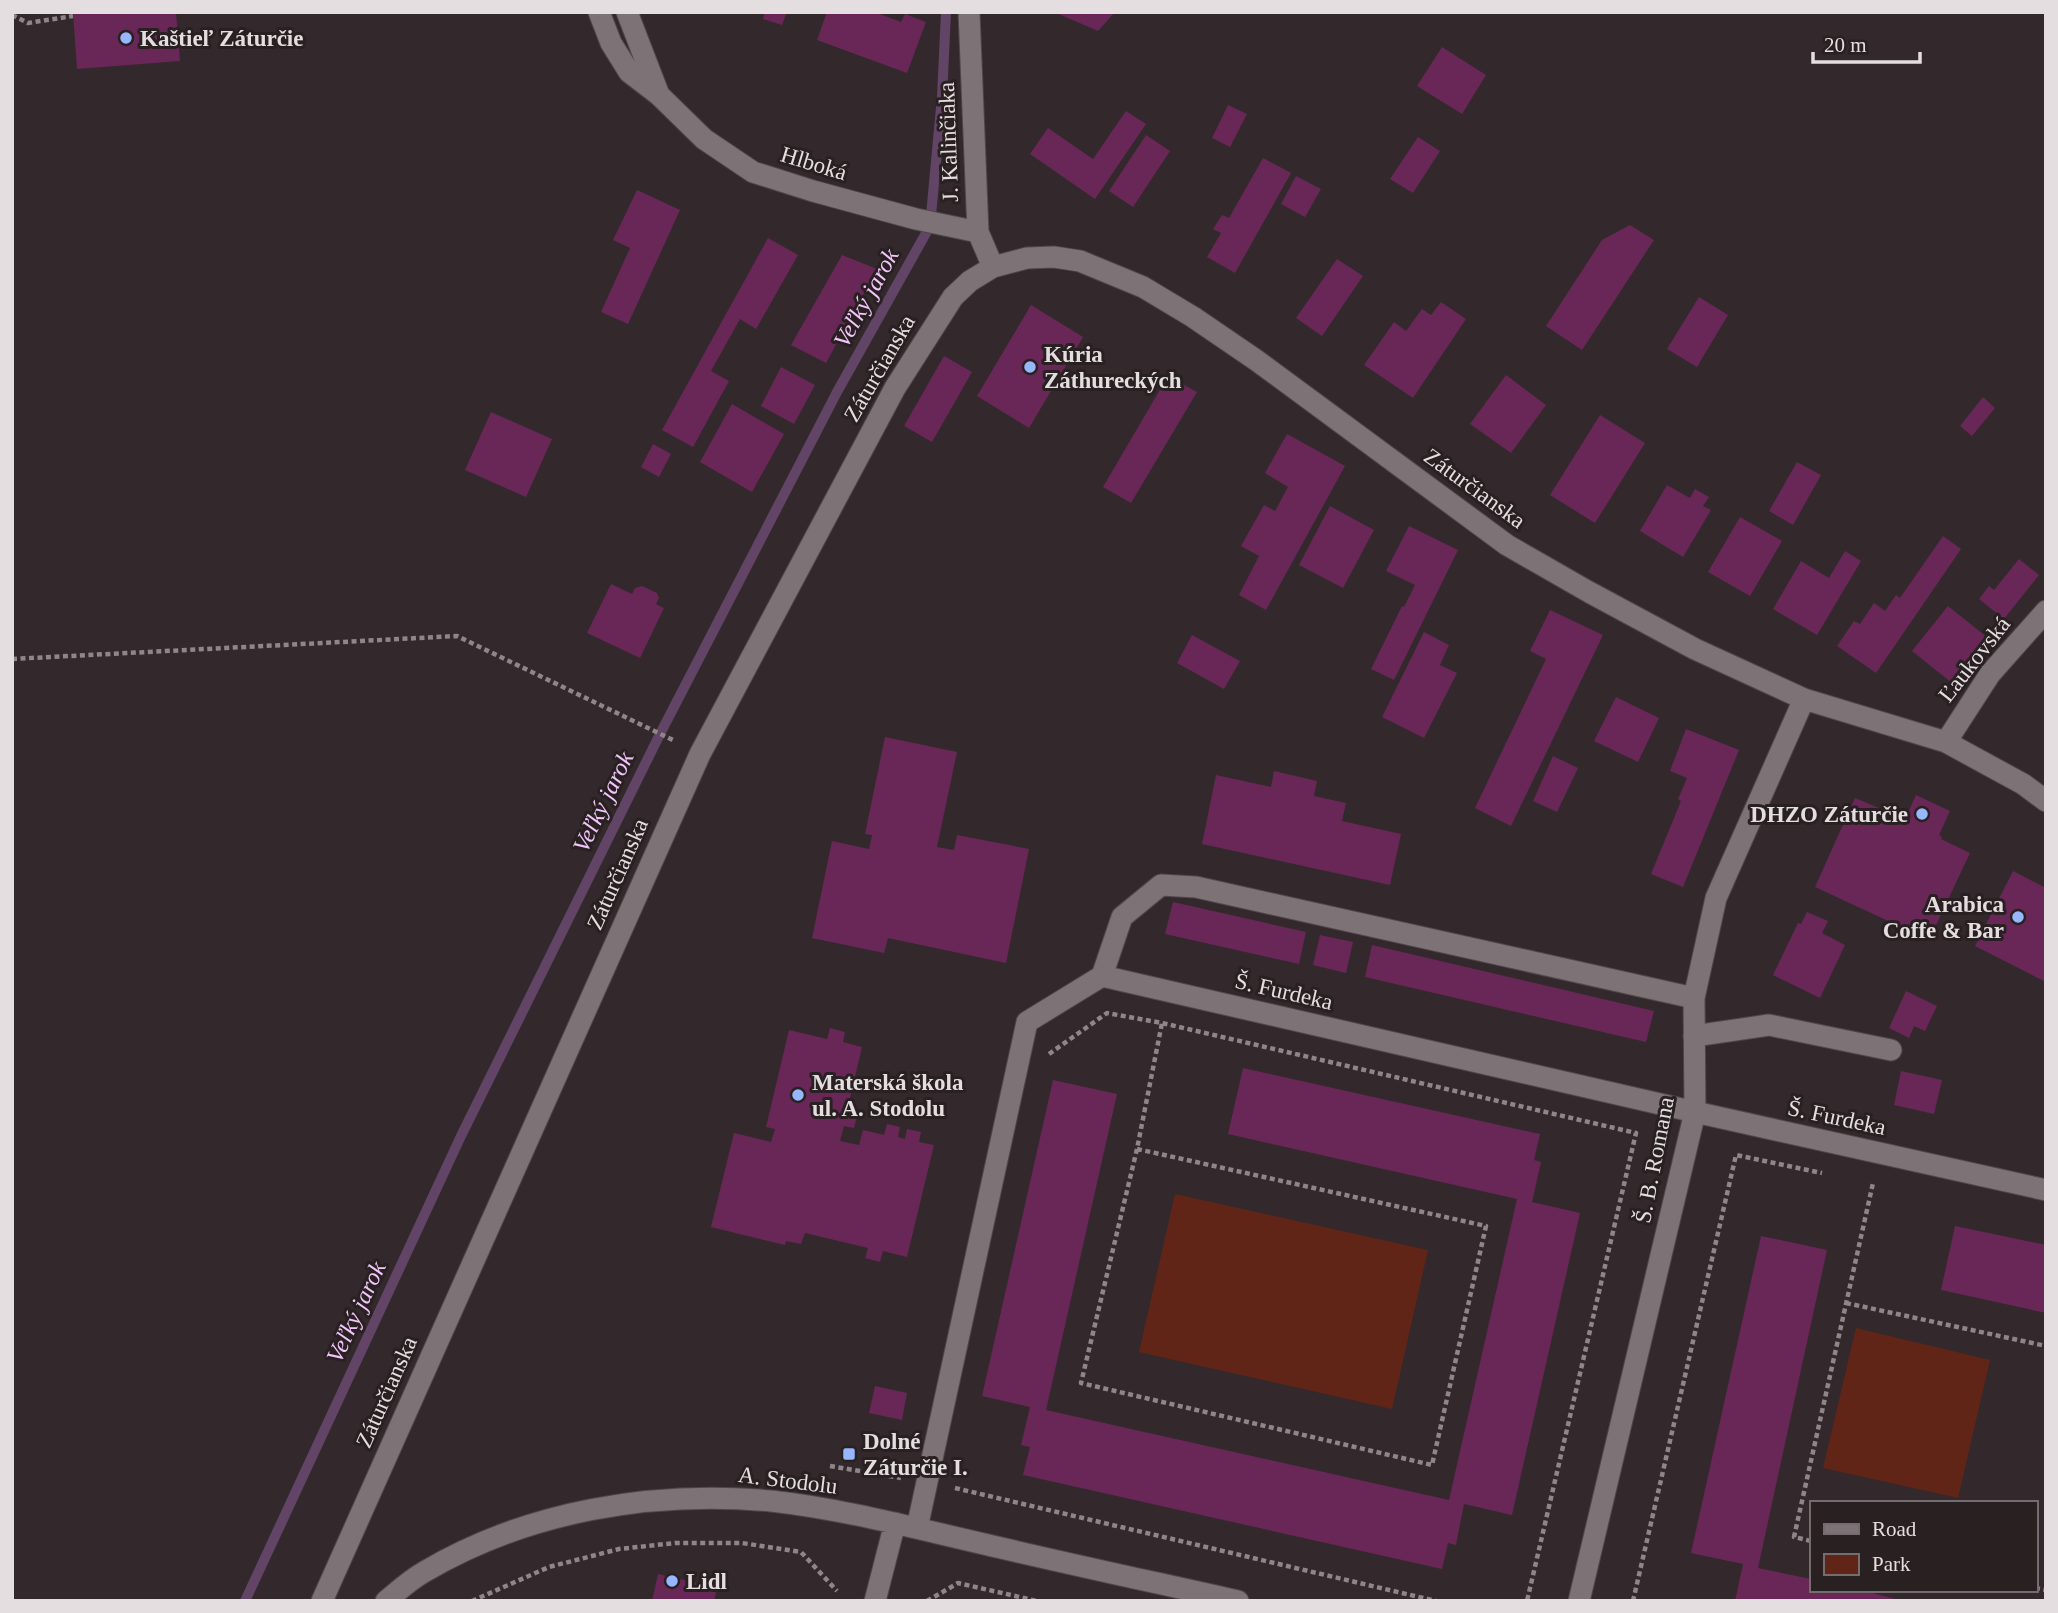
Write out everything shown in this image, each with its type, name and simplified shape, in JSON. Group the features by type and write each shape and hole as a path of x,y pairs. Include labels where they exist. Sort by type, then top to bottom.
{"street":[{"name":"Hlboká","path":"599,12 611,43 629,72 659,95 704,139 753,172 942,226 978,232"},
{"name":"Hlboká","path":"627,12 659,95"},
{"name":"J. Kalinčiaka","path":"970,12 978,232 993,267"},
{"name":"Záturčianska","path":"322,1601 700,754 895,388 953,297 970,281 993,267 1027,258 1054,257 1080,261 1143,287 1256,360 1507,545 1639,620 1804,699 1946,742 2023,784 2046,801"},
{"name":"Ľaukovská","path":"1946,742 1990,674 2046,611"},
{"name":"Š. B. Romana","path":"1579,1601 1695,1112 1694,998 1716,898 1804,699"},
{"path":"917,1528 1027,1022 1102,976 1122,917 1161,885 1196,887 1694,998"},
{"name":"Š. Furdeka","path":"1102,976 2046,1190"},
{"path":"1694,1035 1769,1025 1891,1050"},
{"name":"A. Stodolu","path":"386,1601 422,1573 465,1550 518,1528 572,1513 636,1502 706,1498 772,1502 895,1523 1238,1601"},
{"path":"875,1601 895,1523"}],"path":[{"path":"12,15 28,23 73,16"},
{"path":"12,659 457,636 676,741"},
{"path":"1042,1059 1107,1013 1162,1023 1636,1133 1527,1601"},
{"path":"1137,1149 1486,1226 1432,1465 1081,1383 1137,1149 1162,1023"},
{"path":"1633,1601 1736,1155 1832,1175"},
{"path":"1810,1541 1794,1537 1872,1183 1886,1186"},
{"path":"1846,1303 2046,1346"},
{"path":"830,1466 928,1482 1436,1601"},
{"path":"471,1601 549,1567 619,1549 675,1542 742,1543 801,1552 837,1591"},
{"path":"927,1601 958,1583 1037,1601"}],"green space":[{"path":"1175,1194 1428,1250 1392,1409 1139,1352"},
{"path":"1856,1328 1990,1360 1958,1498 1823,1468"}],"building":[{"name":"Kaštieľ Záturčie","path":"73,12 176,12 180,61 77,69"},
{"path":"765,12 787,12 782,25 763,19"},
{"path":"827,12 875,12 901,22 905,14 926,22 907,73 817,40"},
{"path":"1054,12 1115,12 1098,31"},
{"path":"1442,47 1486,75 1462,114 1417,86"},
{"path":"1228,105 1247,114 1230,147 1212,138"},
{"path":"1126,111 1146,124 1095,199 1030,154 1048,128 1093,159"},
{"path":"1146,135 1170,151 1133,207 1109,191"},
{"path":"1418,137 1440,151 1413,193 1390,179"},
{"path":"1263,158 1291,173 1235,273 1207,257 1221,233 1213,229 1222,215 1229,218"},
{"path":"1296,176 1321,189 1305,217 1281,204"},
{"path":"637,190 680,210 628,324 601,312 630,248 613,240"},
{"path":"1630,225 1654,240 1582,350 1546,326 1602,240"},
{"path":"768,238 798,255 756,329 740,319 711,371 729,381 693,447 662,430"},
{"path":"842,255 877,269 826,363 791,345"},
{"path":"1337,259 1363,276 1322,336 1296,318"},
{"path":"1699,297 1728,315 1697,367 1667,349"},
{"path":"1441,302 1466,319 1413,398 1364,365 1394,322 1406,331 1422,309 1431,315"},
{"name":"Kúria Záthureckých","path":"1031,305 1083,337 1029,428 977,396"},
{"path":"944,356 972,372 932,442 904,426"},
{"path":"781,367 815,385 794,424 761,406"},
{"path":"1506,375 1546,405 1511,453 1470,424"},
{"path":"1168,376 1197,392 1131,503 1103,487"},
{"path":"1983,397 1995,408 1972,436 1960,426"},
{"path":"732,404 784,434 752,492 700,462"},
{"path":"491,412 552,439 526,497 465,470"},
{"path":"1600,415 1645,443 1595,523 1550,495"},
{"path":"1287,434 1345,466 1266,610 1239,595 1259,556 1241,546 1264,505 1275,511 1288,487 1265,473"},
{"path":"653,444 671,454 659,477 641,467"},
{"path":"1797,462 1821,475 1793,525 1769,511"},
{"path":"1667,485 1690,498 1695,489 1709,497 1703,506 1711,510 1683,557 1640,531"},
{"path":"1330,506 1374,530 1343,588 1299,565"},
{"path":"1740,517 1782,541 1750,596 1708,572"},
{"path":"1409,526 1458,550 1394,680 1371,669 1415,585 1386,571"},
{"path":"1943,536 1961,549 1876,673 1837,646 1854,621 1860,624 1874,603 1885,611 1896,595 1900,598"},
{"path":"1845,551 1861,561 1817,635 1773,609 1801,561 1829,578"},
{"path":"2019,559 2039,575 2004,619 1979,599 1989,586 1994,590"},
{"path":"611,584 632,594 635,588 642,586 657,593 659,598 656,604 664,608 640,658 587,633"},
{"path":"1948,606 1988,638 1952,683 1912,651"},
{"path":"1550,610 1603,635 1511,826 1475,808 1546,659 1530,651"},
{"path":"1424,632 1449,645 1440,665 1457,673 1424,738 1382,717"},
{"path":"1192,635 1240,661 1224,689 1177,663"},
{"path":"1616,697 1659,718 1638,762 1594,741"},
{"path":"1686,729 1739,750 1683,887 1651,874 1681,801 1678,799 1687,778 1670,771"},
{"path":"885,737 957,752 937,847 954,850 957,835 1029,849 1006,963 888,938 884,953 812,938 832,841 869,849 872,835 865,834"},
{"path":"1553,756 1578,768 1557,812 1533,801"},
{"path":"1274,771 1317,781 1314,796 1346,803 1342,821 1401,834 1390,885 1202,844 1216,775 1271,787"},
{"path":"1916,795 1950,811 1939,835 1941,839 1970,853 1929,940 1815,887 1855,798 1905,819"},
{"name":"Arabica Coffe & Bar","path":"2013,871 2046,888 2046,982 1975,946"},
{"path":"1173,902 1306,932 1299,964 1165,934"},
{"path":"1807,912 1828,921 1822,933 1845,945 1820,998 1773,975 1798,923 1801,924"},
{"path":"1320,935 1353,942 1346,973 1313,965"},
{"path":"1372,945 1654,1011 1646,1042 1365,977"},
{"path":"1906,991 1937,1006 1925,1031 1914,1026 1909,1038 1889,1028"},
{"path":"830,1028 845,1032 843,1042 862,1047 847,1111 858,1113 854,1128 844,1126 840,1141 859,1145 863,1130 884,1135 887,1124 900,1127 898,1137 905,1139 907,1129 921,1132 919,1142 934,1145 907,1257 883,1251 880,1262 865,1258 868,1248 805,1233 801,1244 786,1241 785,1245 711,1227 734,1133 771,1142 775,1129 766,1127 789,1030 827,1039"},
{"path":"1243,1068 1540,1134 1534,1160 1541,1162 1532,1202 1580,1213 1512,1515 1464,1504 1456,1545 1448,1543 1442,1569 1023,1475 1030,1447 1021,1445 1030,1407 982,1396 1053,1080 1117,1094 1046,1410 1449,1500 1517,1199 1228,1134"},
{"path":"1901,1071 1942,1080 1934,1114 1894,1105"},
{"path":"1955,1226 2046,1245 2046,1313 1941,1290"},
{"path":"1761,1236 1827,1250 1758,1568 1810,1579 1810,1592 1869,1592 1903,1601 1735,1601 1743,1564 1691,1553"},
{"path":"875,1386 907,1393 902,1420 869,1413"},
{"name":"Lidl","path":"658,1574 717,1588 714,1601 652,1601"}],"waterway":[{"name":"Veľký jarok","path":"245,1601 461,1136 660,734 837,392 930,226 942,97 946,12"}],"place":[{"name":"Kaštieľ Záturčie","path":"126,38"},
{"name":"Kúria Záthureckých","path":"1030,367"},
{"name":"DHZO Záturčie","path":"1922,814"},
{"name":"Arabica Coffe & Bar","path":"2018,917"},
{"name":"Materská škola ul. A. Stodolu","path":"798,1095"},
{"name":"Dolné Záturčie I.","path":"849,1454"},
{"name":"Lidl","path":"672,1581"}]}
